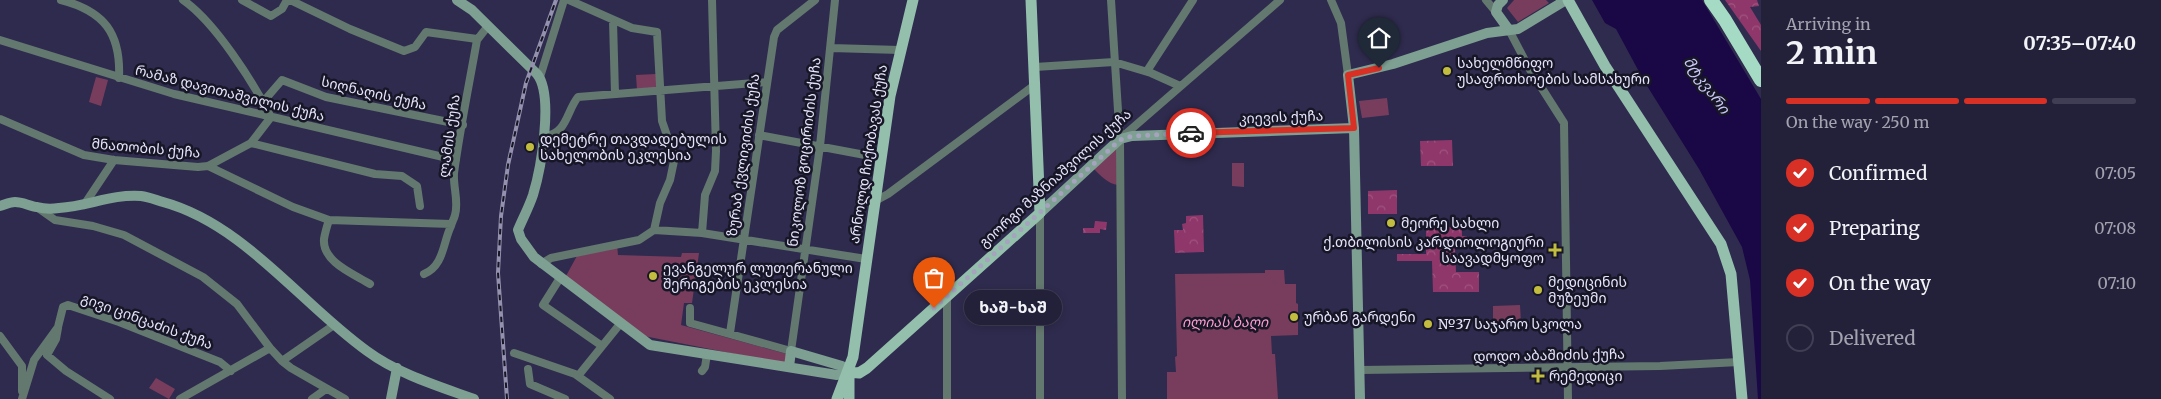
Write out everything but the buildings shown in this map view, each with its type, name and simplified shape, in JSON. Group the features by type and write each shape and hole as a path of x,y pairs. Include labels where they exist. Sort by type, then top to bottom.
{"highway":[{"path":"1711,0 1761,80"},
{"path":"1719,0 1761,67"}],"main road":[{"name":"არნოლდ ჩიქობავას ქუჩა","path":"848,383 854,369 852,360 890,96 912,0"},
{"path":"1031,0 1040,213"},
{"path":"1567,0 1605,66 1721,244 1731,274 1741,398"},
{"name":"გიორგი მაზნიაშვილის ქუჩა","path":"848,383 1040,213"},
{"path":"837,399 848,383"}],"street":[{"path":"61,0 89,9 97,14 108,28 115,42 120,62 119,78"},
{"path":"242,0 271,16 282,9 288,0 404,51 415,47 426,32 477,39 488,26"},
{"path":"457,0 472,10 539,76 545,97 545,136 533,194 518,230 521,239 541,264 650,345 789,367 848,383"},
{"path":"539,76 564,0"},
{"path":"570,0 612,21 632,28 657,32 662,121 674,161 670,180 660,203 654,230"},
{"path":"702,232 706,195 715,171 712,0"},
{"name":"ზურაბ ქვლივიძის ქუჩა","path":"730,333 774,37 778,30 815,0"},
{"name":"ნიკოლოზ გოცირიძის ქუჩა","path":"789,367 820,146 835,0"},
{"path":"1111,0 1120,140 1122,399"},
{"path":"1147,71 1193,0"},
{"name":"გიორგი მაზნიაშვილის ქუჩა","path":"1040,213 1180,86 1280,0"},
{"path":"1331,0 1341,23 1354,128 1360,399"},
{"path":"1486,0 1509,30 1529,68 1564,123 1568,399"},
{"path":"1497,30 1498,5 1503,0"},
{"path":"1348,75 1394,64 1497,30 1523,27 1567,0"},
{"path":"187,1 203,17 224,44 271,117 251,143 208,166"},
{"path":"612,21 616,94"},
{"name":"ლამის ქუჩა","path":"424,274 431,272 443,251 457,204 453,181 477,39"},
{"name":"რამაზ დავითაშვილის ქუჩა","path":"0,40 174,94 456,160"},
{"path":"831,48 900,50"},
{"path":"1035,67 1114,62 1147,71 1180,86"},
{"name":"სიღნაღის ქუჩა","path":"263,102 282,80 326,97 463,125"},
{"path":"545,136 552,135 564,126 572,104 578,97 767,82"},
{"path":"875,201 888,194 1036,84"},
{"name":"მნათობის ქუჩა","path":"0,119 84,155 114,160 208,166"},
{"name":"კიევის ქუჩა","path":"1120,140 1132,136 1354,128"},
{"path":"759,135 881,158"},
{"path":"251,143 375,174 402,176 417,186 420,206"},
{"path":"84,205 114,160"},
{"path":"208,166 292,207 329,220 451,224"},
{"path":"0,198 38,208 84,205 114,196 143,196 177,205 214,224 252,252 334,325 368,352 397,368 437,386 474,399"},
{"path":"0,206 14,202"},
{"path":"38,208 55,220 93,226 131,238 203,277 238,304 270,348 282,360 345,399"},
{"path":"1040,213 1040,399"},
{"path":"329,220 324,239 324,247 329,255 336,263 370,284"},
{"path":"541,264 551,258 639,240 654,230 702,232 866,259"},
{"path":"560,278 543,305 602,346"},
{"path":"947,296 947,399"},
{"name":"გივი ცინცაძის ქუჩა","path":"22,399 38,353 58,327 63,307 68,305 119,322 220,362 231,371"},
{"path":"690,308 690,322 842,366 848,383"},
{"path":"578,376 620,324"},
{"path":"282,360 334,325"},
{"path":"58,327 56,338 47,355 66,371 110,399"},
{"path":"0,336 22,366 22,399"},
{"path":"182,398 270,348"},
{"path":"514,353 536,359 578,376 610,399"},
{"path":"702,371 705,367 706,354"},
{"name":"დოდო აბაშიძის ქუჩა","path":"1360,370 1660,366 1739,362"},
{"path":"391,399 397,368"},
{"path":"528,369 530,384 565,399"},
{"path":"312,399 326,389"}],"green space":[{"path":"1514,0 1546,0 1549,3 1518,22 1507,8"},
{"path":"1725,0 1757,0 1759,6 1750,7 1761,25 1761,51"},
{"path":"656,74 657,89 637,90 636,75"},
{"path":"96,77 108,80 101,106 89,102"},
{"path":"1387,98 1389,115 1362,118 1359,101"},
{"path":"1452,140 1453,166 1421,166 1420,141"},
{"path":"1114,148 1117,149 1118,185 1108,181 1093,168"},
{"path":"1232,163 1244,163 1244,187 1232,186"},
{"path":"1397,190 1397,214 1368,214 1368,191"},
{"path":"1203,215 1204,252 1175,253 1174,230 1183,230 1182,224 1186,223 1186,216"},
{"path":"1095,221 1107,222 1106,230 1100,229 1100,233 1083,233 1083,228 1094,228"},
{"path":"1426,227 1462,227 1462,236 1467,236 1467,249 1455,249 1456,272 1479,272 1479,292 1433,292 1432,261 1397,261 1397,254 1426,254"},
{"path":"617,245 618,255 681,257 682,253 699,253 692,303 684,303 681,325 787,354 785,364 644,336 566,276 578,254"},
{"name":"ილიას ბაღი","path":"1265,270 1284,270 1285,284 1296,284 1298,335 1271,336 1272,354 1275,354 1278,399 1167,399 1167,372 1176,372 1175,274 1265,273"},
{"path":"1520,305 1521,323 1493,324 1493,306"},
{"path":"156,378 175,389 169,399 149,388"}],"water":[{"name":"მტკვარი","path":"1592,0 1702,0 1761,99 1761,399 1758,399 1750,280 1742,247 1699,169 1644,81 1616,29 1605,23"}],"railway":[{"path":"507,399 498,273 501,216 508,165 526,83 556,0"}],"way so far":[{"path":"934,308 1120,140 1132,136 1191,133"}],"place":[{"name":"სახელმწიფო უსაფრთხოების სამსახური","path":"1447,71"},
{"name":"დემეტრე თავდადებულის სახელობის ეკლესია","path":"530,147"},
{"name":"მეორე სახლი","path":"1391,223"},
{"name":"ქ.თბილისის კარდიოლოგიური საავადმყოფო","path":"1555,250"},
{"name":"ევანგელურ ლუთერანული შერიგების ეკლესია","path":"653,276"},
{"name":"მედიცინის მუზეუმი","path":"1538,290"},
{"name":"ხაშ-ხაშ","path":"934,308"},
{"name":"ურბან გარდენი","path":"1294,317"},
{"name":"№37 საჯარო სკოლა","path":"1428,324"},
{"name":"რემედიცი","path":"1538,376"}],"route":[{"path":"1191,133 1354,128 1348,75 1379,68"}]}
